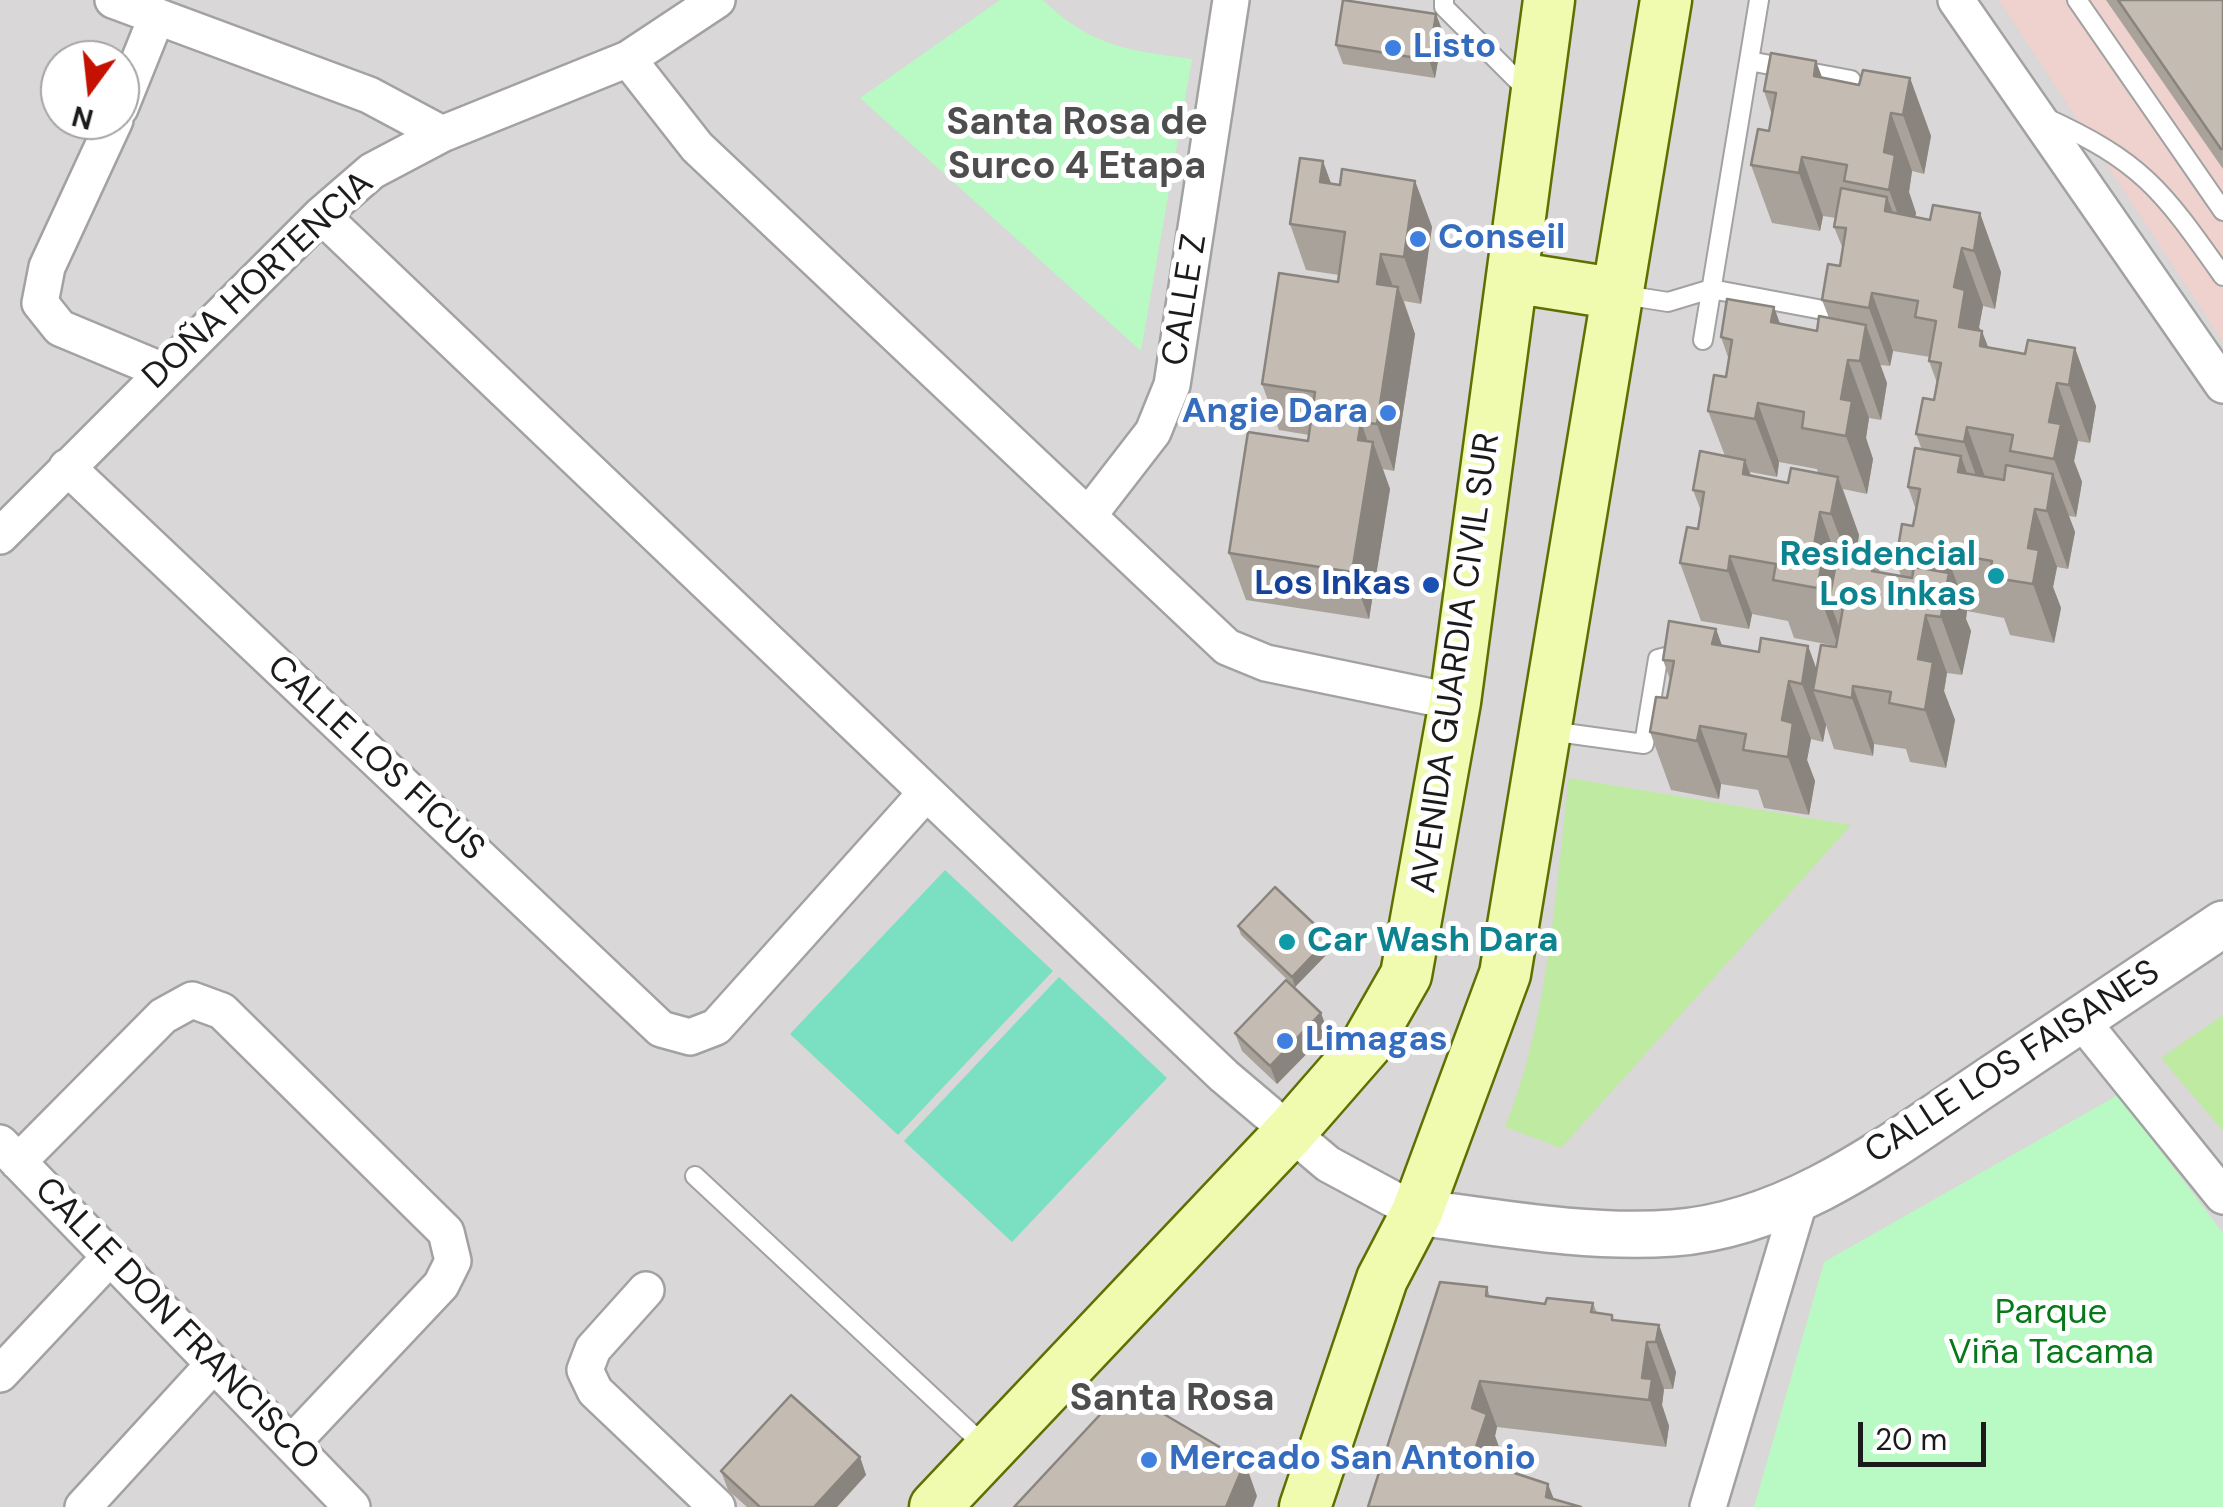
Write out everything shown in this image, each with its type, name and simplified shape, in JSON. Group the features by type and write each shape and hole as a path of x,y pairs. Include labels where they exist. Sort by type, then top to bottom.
{"main road":[{"name":"AVENIDA GUARDIA CIVIL SUR","path":"935,1507 1292,1132 1366,1046 1406,975 1455,702 1550,0"},
{"path":"1306,1507 1382,1279 1417,1212 1505,974 1666,0"},
{"path":"1512,278 1619,294"}],"street":[{"path":"113,0 369,96 442,134"},
{"name":"DOÑA HORTENCIA","path":"0,536 321,215 372,171 442,134 628,59 717,0"},
{"name":"CALLE Z","path":"1088,516 1153,432 1172,385 1231,0"},
{"path":"1956,0 2222,381"},
{"path":"140,58 157,16"},
{"path":"628,59 698,147 1227,647 1266,663 1455,702"},
{"path":"106,140 47,267 40,303 60,328 163,371"},
{"path":"321,215 1224,1076 1328,1164 1417,1212"},
{"name":"CALLE LOS FICUS","path":"67,467 661,1030 690,1036 716,1027 926,793"},
{"name":"CALLE LOS FAISANES","path":"1417,1212 1588,1231 1675,1233 1732,1222 1800,1199 1884,1150 2223,924"},
{"path":"9,1152 163,1016 192,1000 222,1011 446,1232 452,1260 441,1285 290,1444"},
{"path":"2081,1020 2223,1196"},
{"name":"CALLE DON FRANCISCO","path":"9,1152 352,1507"},
{"path":"1708,1507 1800,1199"},
{"path":"0,1374 110,1257"},
{"path":"646,1290 593,1349 585,1370 595,1392 717,1507"},
{"path":"83,1507 214,1364"}],"lane":[{"path":"1703,340 1759,0"},
{"path":"2077,0 2223,211"},
{"path":"1441,2 1536,100"},
{"path":"1749,61 1850,80"},
{"path":"2035,113 2108,147 2168,199 2223,276"},
{"path":"2168,199 2184,188"},
{"path":"1619,294 1668,302 1711,289 1838,314"},
{"path":"1545,730 1644,744 1658,659 1696,649 1714,652"},
{"path":"694,1176 989,1449"}],"shaded area":[{"path":"0,0 2223,0 2223,1507 0,1507"},
{"path":"1999,0 2223,0 2223,342"}],"green space":[{"path":"1000,0 1043,0 1078,28 1112,44 1192,59 1141,351 860,98"},
{"path":"1569,778 1851,825 1561,1148 1505,1127 1520,1086 1541,999"},
{"path":"945,870 1053,971 898,1135 790,1034"},
{"path":"1059,977 1167,1078 1012,1242 904,1141"},
{"path":"2223,1015 2223,1131 2161,1058"},
{"name":"Parque Viña Tacama","path":"2118,1095 2223,1233 2223,1507 1754,1507 1824,1262"}],"building":[{"path":"1343,0 1436,14 1429,60 1336,45"},
{"path":"2118,0 2223,0 2223,148 2221,149"},
{"path":"1771,53 1816,61 1814,76 1859,85 1863,70 1910,78 1903,115 1891,113 1884,152 1895,155 1889,190 1844,181 1847,165 1802,157 1799,173 1751,165 1758,129 1769,131 1776,93 1764,91"},
{"path":"1300,158 1323,161 1320,182 1340,185 1342,169 1415,181 1404,257 1381,254 1377,284 1398,287 1377,424 1361,422 1358,440 1373,442 1352,572 1229,553 1248,432 1308,441 1315,392 1262,384 1279,273 1338,282 1345,232 1290,224"},
{"path":"1841,188 1887,197 1885,211 1930,220 1933,205 1980,213 1974,251 1962,248 1954,287 1965,290 1959,327 1982,331 1980,346 2025,354 2028,340 2075,348 2069,385 2057,383 2049,422 2061,424 2054,459 2010,451 2013,435 1967,427 1964,442 1916,434 1923,398 1934,400 1941,363 1929,361 1936,321 1915,317 1918,301 1872,293 1869,308 1822,300 1828,264 1840,266 1846,228 1834,227"},
{"path":"1727,299 1774,307 1771,322 1817,331 1819,316 1866,325 1860,361 1848,360 1841,399 1852,401 1846,436 1802,428 1804,412 1758,403 1755,419 1708,411 1714,375 1726,377 1732,340 1721,337"},
{"path":"1915,448 1961,456 1958,472 2004,480 2006,465 2053,474 2047,511 2035,509 2028,548 2039,550 2033,584 1989,577 1992,561 1946,553 1943,569 1896,560 1902,524 1913,526 1920,489 1908,487"},
{"path":"1700,451 1745,460 1743,474 1788,483 1791,468 1838,477 1831,514 1820,512 1813,551 1824,553 1817,588 1773,580 1776,564 1730,556 1728,571 1680,563 1687,527 1698,529 1704,492 1693,490"},
{"path":"1838,553 1875,559 1872,571 1912,578 1914,567 1949,573 1941,617 1926,615 1918,659 1933,662 1925,710 1889,703 1891,692 1853,686 1852,698 1813,690 1821,645 1836,647 1844,602 1829,600"},
{"path":"1669,621 1716,629 1712,644 1759,652 1761,638 1808,646 1802,684 1789,681 1782,720 1793,723 1788,757 1743,750 1746,734 1700,726 1697,741 1650,732 1656,697 1667,698 1674,661 1663,660"},
{"name":"Car Wash Dara","path":"1275,887 1329,938 1292,977 1238,926"},
{"path":"1286,980 1321,1013 1270,1066 1235,1033"},
{"path":"1440,1282 1487,1287 1486,1296 1545,1304 1547,1298 1593,1303 1591,1312 1612,1315 1612,1320 1659,1325 1656,1342 1647,1342 1642,1378 1652,1379 1649,1400 1480,1381 1472,1408 1487,1414 1472,1459 1548,1484 1546,1497 1581,1507 1368,1507"},
{"path":"1123,1390 1245,1462 1226,1507 1014,1507"},
{"path":"791,1395 860,1457 814,1507 760,1507 721,1471"}],"place":[{"name":"Listo","path":"1393,48"},
{"name":"Conseil","path":"1418,239"},
{"name":"Angie Dara","path":"1388,413"},
{"name":"Residencial Los Inkas","path":"1996,576"},
{"name":"Los Inkas","path":"1431,585"},
{"name":"Car Wash Dara","path":"1287,942"},
{"name":"Limagas","path":"1285,1041"},
{"name":"Mercado San Antonio","path":"1149,1460"}],"district":[{"name":"Santa Rosa de Surco 4 Etapa","path":"1077,146"},
{"name":"Santa Rosa","path":"1172,1400"}]}
